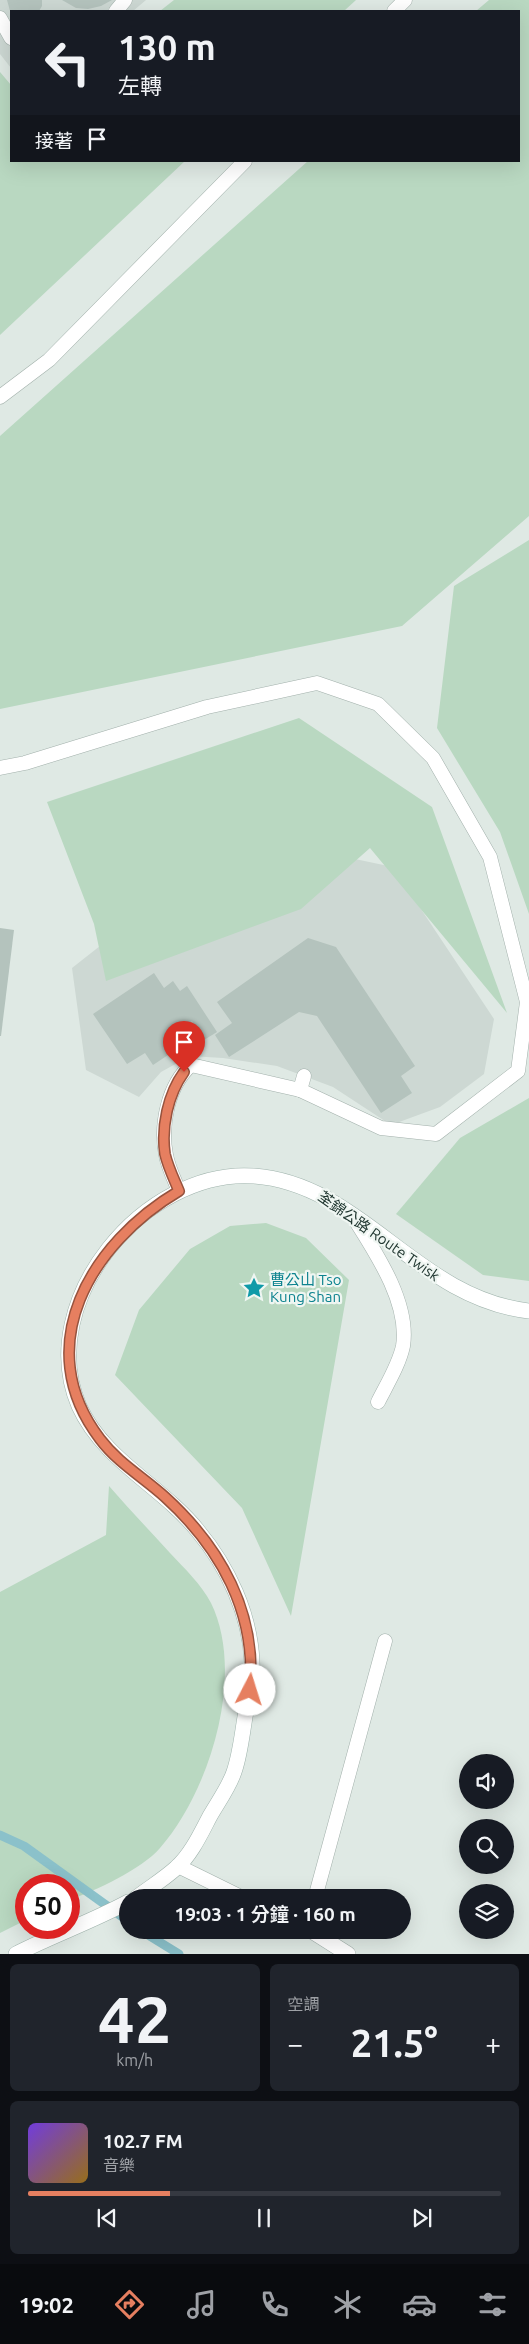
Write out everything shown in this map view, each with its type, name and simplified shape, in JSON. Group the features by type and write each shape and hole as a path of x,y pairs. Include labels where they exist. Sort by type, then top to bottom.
{"main road":[{"name":"荃錦公路 Route Twisk","path":"147,1889 178,1866 199,1835 234,1772 250,1690 252,1661 245,1624 235,1589 225,1569 197,1529 165,1496 114,1455 89,1423 73,1387 68,1346 78,1301 101,1262 135,1222 154,1206 179,1191 205,1181 228,1176 270,1178 312,1190 351,1213 411,1259 452,1286 495,1304 529,1311"},
{"path":"16,1954 60,1931 104,1915 119,1907"},
{"path":"324,1939 348,1954"}],"lane":[{"path":"117,10 126,0"},
{"path":"395,10 405,0"},
{"path":"0,18 10,36"},
{"path":"0,397 49,360 244,162"},
{"path":"0,768 25,763 207,707 317,683 378,704 433,758 490,857 527,1002 518,1071 436,1134 381,1128 302,1083 191,1065 184,1072 173,1090 165,1122 165,1154 179,1191"},
{"path":"351,1213 386,1274 399,1308 403,1328 403,1345 400,1358 378,1402"},
{"path":"317,1889 385,1642"},
{"path":"178,1866 225,1889"}],"shaded area":[{"path":"0,0 146,0 134,10 10,10 10,67 0,54"},
{"path":"241,835 393,867 494,1019 484,1074 440,1107 391,1125 333,1087 277,1066 223,1058 190,1056 161,1072 139,1097 86,1070 72,968"}],"green space":[{"path":"174,0 356,0 345,10 161,10"},
{"path":"489,0 529,0 529,516 402,626 0,709 0,436 307,162 520,162 520,10 477,10"},
{"path":"0,72 10,84 10,162 184,162 0,335"},
{"path":"529,540 529,914 500,832 437,728 454,586"},
{"path":"299,718 432,807 507,1013 370,848 301,909 106,981 94,924 47,802"},
{"path":"529,1098 529,1281 483,1275 396,1214 460,1138"},
{"path":"266,1223 306,1238 349,1280 291,1616 242,1508 115,1375 139,1310 190,1249 230,1226"},
{"path":"109,1486 192,1577 211,1603 221,1632 225,1663 223,1697 217,1731 207,1764 194,1796 178,1824 152,1856 118,1878 80,1896 80,1874 15,1874 15,1926 0,1933 0,1592 106,1535"}],"building":[{"path":"7,0 42,0 40,10 10,11"},
{"path":"62,0 112,0 101,6 88,9 76,8"},
{"path":"0,928 14,930 1,1036 0,1036"},
{"path":"308,938 336,947 415,1066 401,1076 412,1093 381,1113 317,1016 299,1012 229,1057 215,1035 232,1023 217,1002"},
{"path":"154,973 164,988 173,981 180,991 187,986 217,1032 204,1040 192,1021 168,1037 177,1049 153,1065 145,1053 127,1064 93,1014"}],"waterway":[{"path":"0,1835 24,1846 119,1915"},
{"path":"155,1939 179,1954"}],"place":[{"name":"曹公山 Tso Kung Shan","path":"254,1288"}],"route":[{"path":"184,1072 173,1090 168,1105 164,1138 165,1154 179,1191 154,1206 135,1222 116,1241 88,1281 78,1301 72,1324 68,1346 69,1367 73,1387 80,1406 89,1423 101,1439 114,1455 165,1496 197,1529 225,1569 235,1589 245,1624 252,1661 250,1690"}]}
